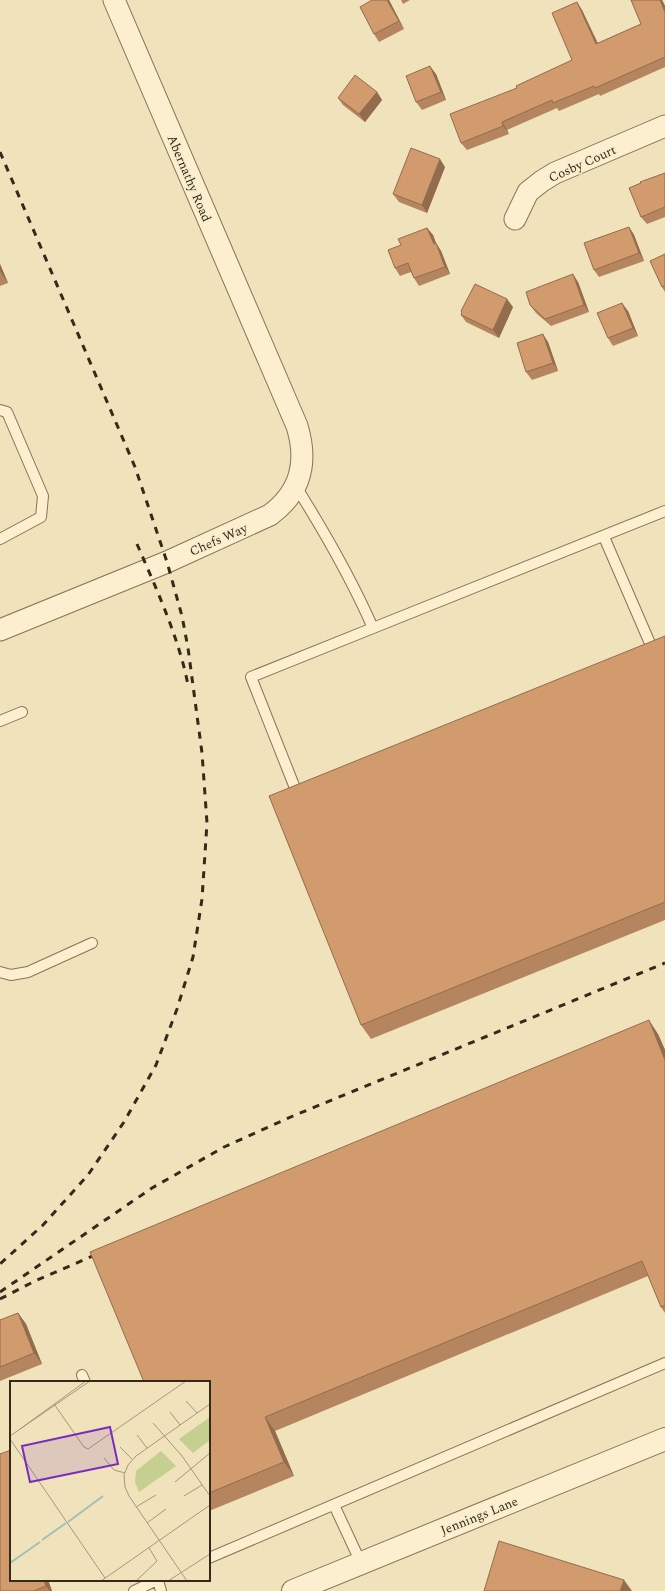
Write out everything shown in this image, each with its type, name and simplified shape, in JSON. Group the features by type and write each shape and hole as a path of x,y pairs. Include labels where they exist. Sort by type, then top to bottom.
{"street":[{"name":"Abernathy Road","path":"114,0 266,355"},
{"name":"Cosby Court","path":"515,219 528,192 542,181 555,173 665,126"},
{"name":"Chefs Way","path":"0,630 167,562 253,524 280,508 291,494 298,479 303,458 302,442 266,355"},
{"name":"Jennings Lane","path":"293,1591 665,1438"}],"lane":[{"path":"0,410 7,412 43,496 41,517 0,539"},
{"path":"295,485 320,525 359,596 373,628"},
{"path":"295,788 251,677 604,537 665,511"},
{"path":"604,537 652,648"},
{"path":"0,721 22,712"},
{"path":"0,972 11,975 28,972 92,943"},
{"path":"210,1558 665,1363"},
{"path":"334,1505 361,1563"},
{"path":"134,1591 155,1581"},
{"path":"157,1581 161,1591"}],"building":[{"path":"372,0 387,0 399,21 374,34 360,7"},
{"path":"631,0 660,0 665,12 665,57 595,88 594,86 553,103 552,100 502,122 503,126 461,143 450,114 517,88 516,86 572,60 552,13 577,2 596,44 641,24"},
{"path":"430,66 441,92 416,102 406,76"},
{"path":"355,75 377,92 359,114 338,98"},
{"path":"411,148 440,159 422,205 393,194"},
{"path":"665,173 665,207 641,217 629,188 641,183 640,182"},
{"path":"629,227 639,253 594,270 584,243"},
{"path":"427,228 434,244 436,243 445,267 414,278 408,263 395,268 388,250 401,245 398,239"},
{"path":"665,254 665,285 662,287 650,261"},
{"path":"573,274 584,305 545,319 530,305 526,292"},
{"path":"475,284 507,299 493,330 461,315 461,311"},
{"path":"622,303 633,328 608,338 597,313"},
{"path":"543,334 553,363 526,372 517,343"},
{"path":"665,636 665,902 361,1025 269,796"},
{"path":"649,1020 665,1060 665,1305 661,1307 642,1261 265,1417 284,1462 210,1493 210,1381 144,1381 90,1252"},
{"path":"18,1313 34,1353 0,1367 0,1320"},
{"path":"10,1450 10,1581 44,1581 46,1586 34,1591 0,1591 0,1454"},
{"path":"499,1541 624,1580 620,1591 484,1591"}],"railway":[{"path":"0,152 135,467 167,562 182,616 188,648 202,753 207,823 202,899 193,957 177,1009 156,1065 124,1122 88,1175 43,1225 0,1264"},
{"path":"137,544 173,631 188,685"},
{"path":"0,1292 152,1188 224,1147 293,1116 665,963"},
{"path":"0,1299 35,1281 102,1252"}]}
